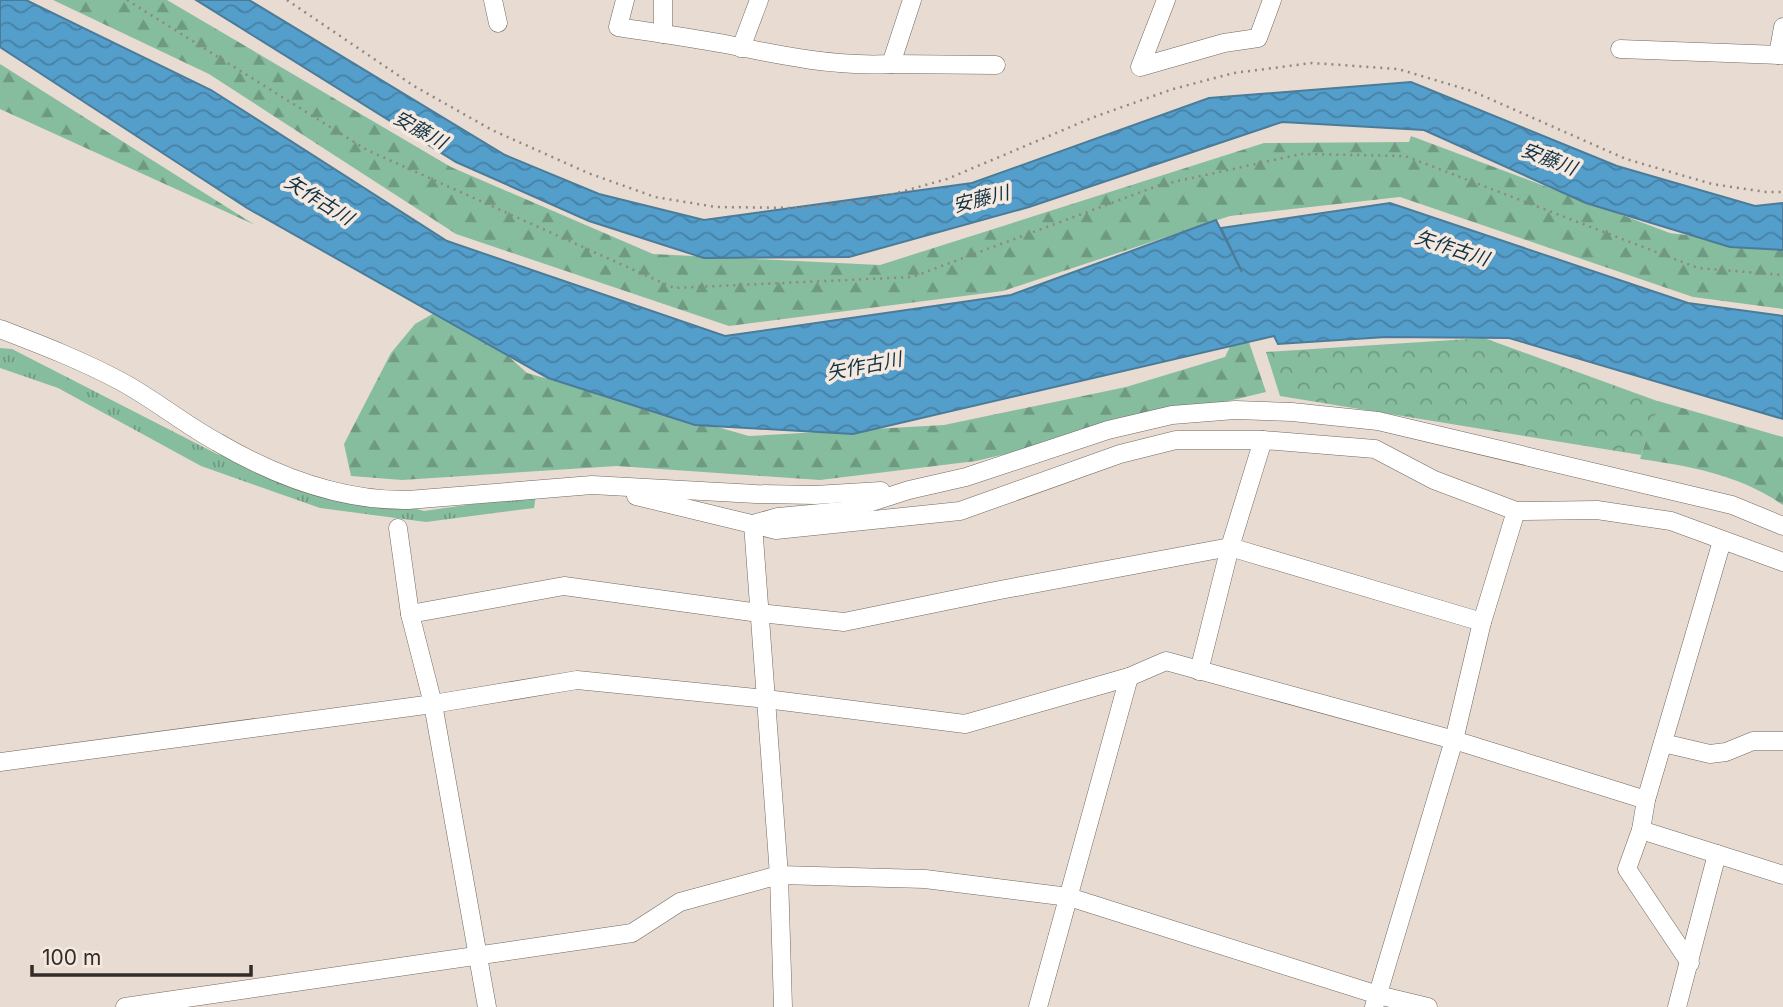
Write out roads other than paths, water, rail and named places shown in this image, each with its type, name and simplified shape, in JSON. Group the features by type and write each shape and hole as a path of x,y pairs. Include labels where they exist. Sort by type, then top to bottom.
{"street":[{"path":"493,0 498,23"},
{"path":"625,0 618,27 825,61 996,65"},
{"path":"663,0 663,34"},
{"path":"741,48 759,0"},
{"path":"891,64 912,0"},
{"path":"1166,0 1140,67 1224,43 1258,38 1272,0"},
{"path":"1620,49 1780,55 1783,27"},
{"path":"0,329 66,354 124,383 217,442 287,478 350,495 379,500 408,500 592,485 815,495 909,490"},
{"path":"754,524 778,517 844,511 909,490 965,477 1108,430 1172,415 1234,410 1292,412 1378,421 1732,505 1783,526"},
{"path":"592,485 776,530 960,511 1120,454 1176,440 1263,440 1375,449 1434,480 1516,511 1597,510 1671,521 1783,562"},
{"path":"1199,671 1230,547 1263,440"},
{"path":"1376,1001 1454,740 1482,622 1516,511"},
{"path":"754,524 758,613 779,875 783,1007"},
{"path":"398,528 410,614 433,704 488,1007"},
{"path":"1690,963 1627,869 1641,830 1646,800 1722,541"},
{"path":"410,614 564,586 844,622 1230,547 1482,622"},
{"path":"0,762 433,704 577,680 766,699 965,724 1129,677 1166,661 1454,740 1646,800"},
{"path":"1038,1007 1129,677"},
{"path":"1663,743 1710,754 1726,752 1753,741 1783,741"},
{"path":"1641,830 1783,875"},
{"path":"1677,1007 1717,854"},
{"path":"125,1007 632,933 680,902 779,875 925,879 1069,897 1376,1001 1427,1007"}],"water":[{"name":"矢作古川","path":"0,0 26,0 211,90 447,241 725,336 1011,295 1216,220 1242,272 1221,228 1390,203 1688,303 1783,316 1783,419 1509,338 1386,337 1278,344 1274,336 853,434 695,425 548,378 247,208 0,47"},
{"name":"安藤川","path":"196,0 249,0 505,155 599,194 704,220 972,183 1209,98 1411,82 1617,166 1755,206 1783,203 1783,250 1730,247 1586,203 1424,130 1282,122 1029,207 849,257 704,258 589,221 456,162"}]}
